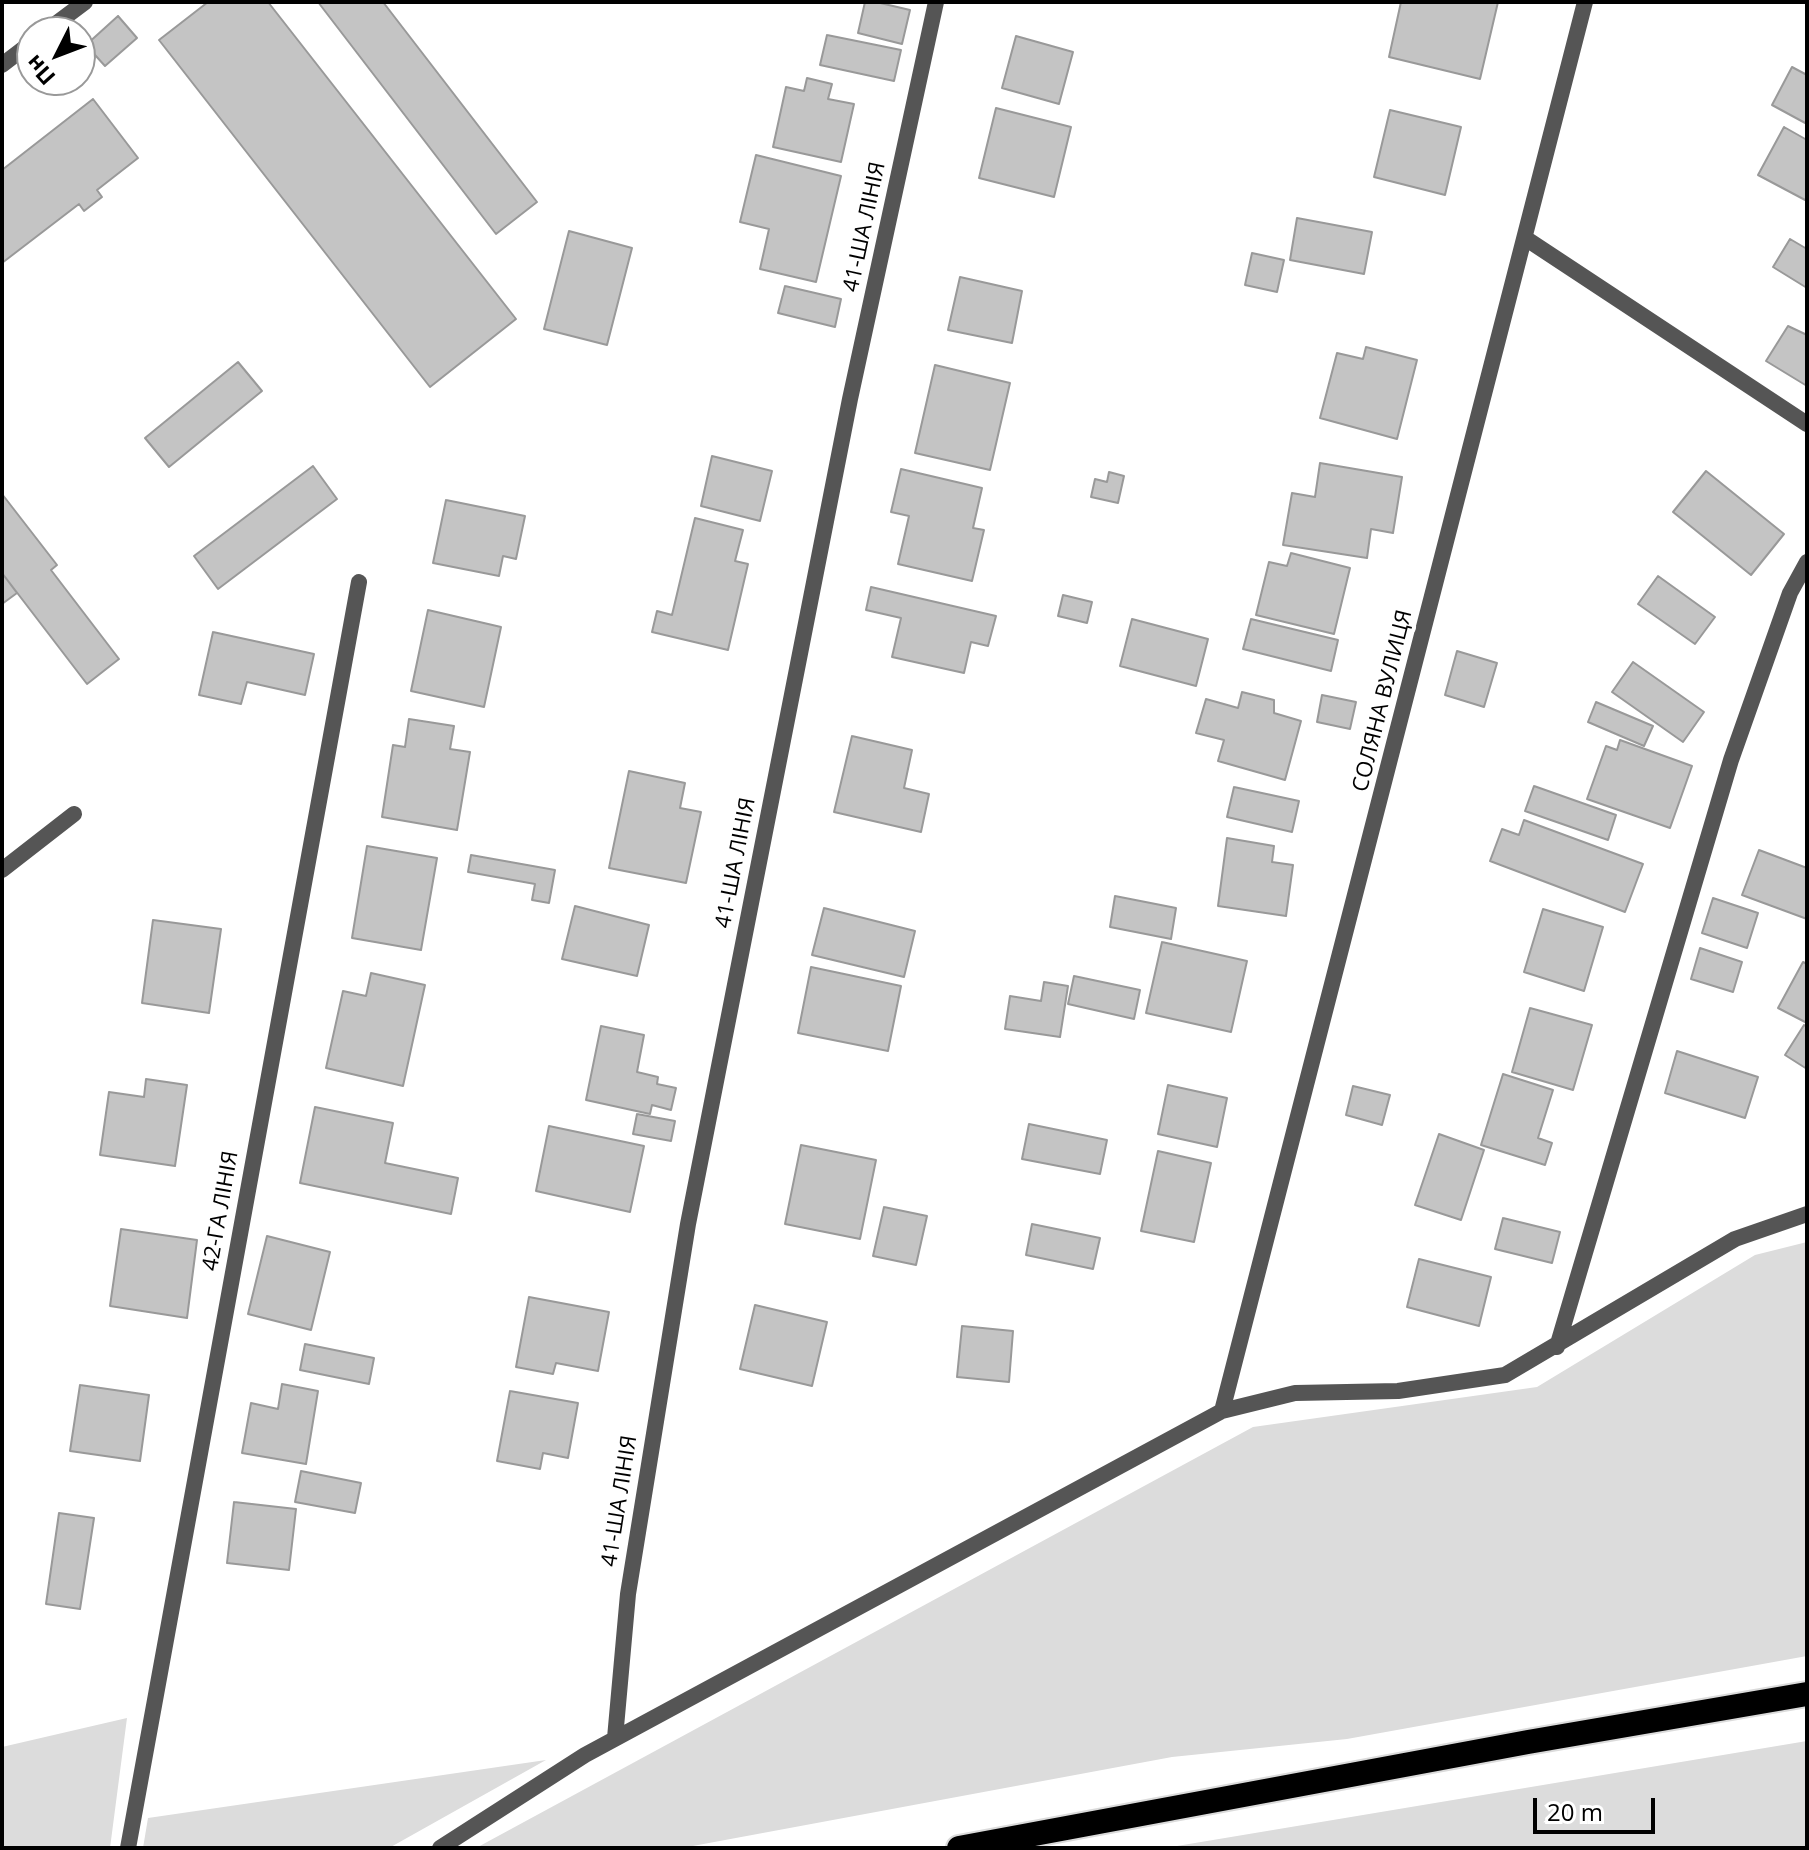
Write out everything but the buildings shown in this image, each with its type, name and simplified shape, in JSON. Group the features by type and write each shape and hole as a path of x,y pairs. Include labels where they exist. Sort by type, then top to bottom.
{"highway":[{"path":"959,1848 1544,1739 1807,1694"}],"street":[{"path":"66,16 85,2"},
{"name":"41-ША ЛІНІЯ","path":"615,1738 628,1594 688,1224 847,415 936,2"},
{"name":"СОЛЯНА ВУЛИЦЯ","path":"1222,1411 1585,2"},
{"path":"1525,238 1807,424"},
{"path":"1557,1347 1731,760 1790,593 1807,562"},
{"name":"42-ГА ЛІНІЯ","path":"128,1848 359,582"},
{"path":"2,870 74,814"},
{"path":"440,1848 615,1738 1222,1411 1295,1393 1398,1391 1505,1375 1735,1239 1807,1214"}],"shaded area":[{"path":"1807,1242 1807,1656 1347,1739 1172,1757 682,1848 476,1848 1253,1427 1537,1387 1755,1255"},
{"path":"127,1718 110,1848 2,1848 2,1747"},
{"path":"1807,1741 1807,1848 1165,1848"},
{"path":"546,1760 389,1848 143,1848 148,1818"}]}
